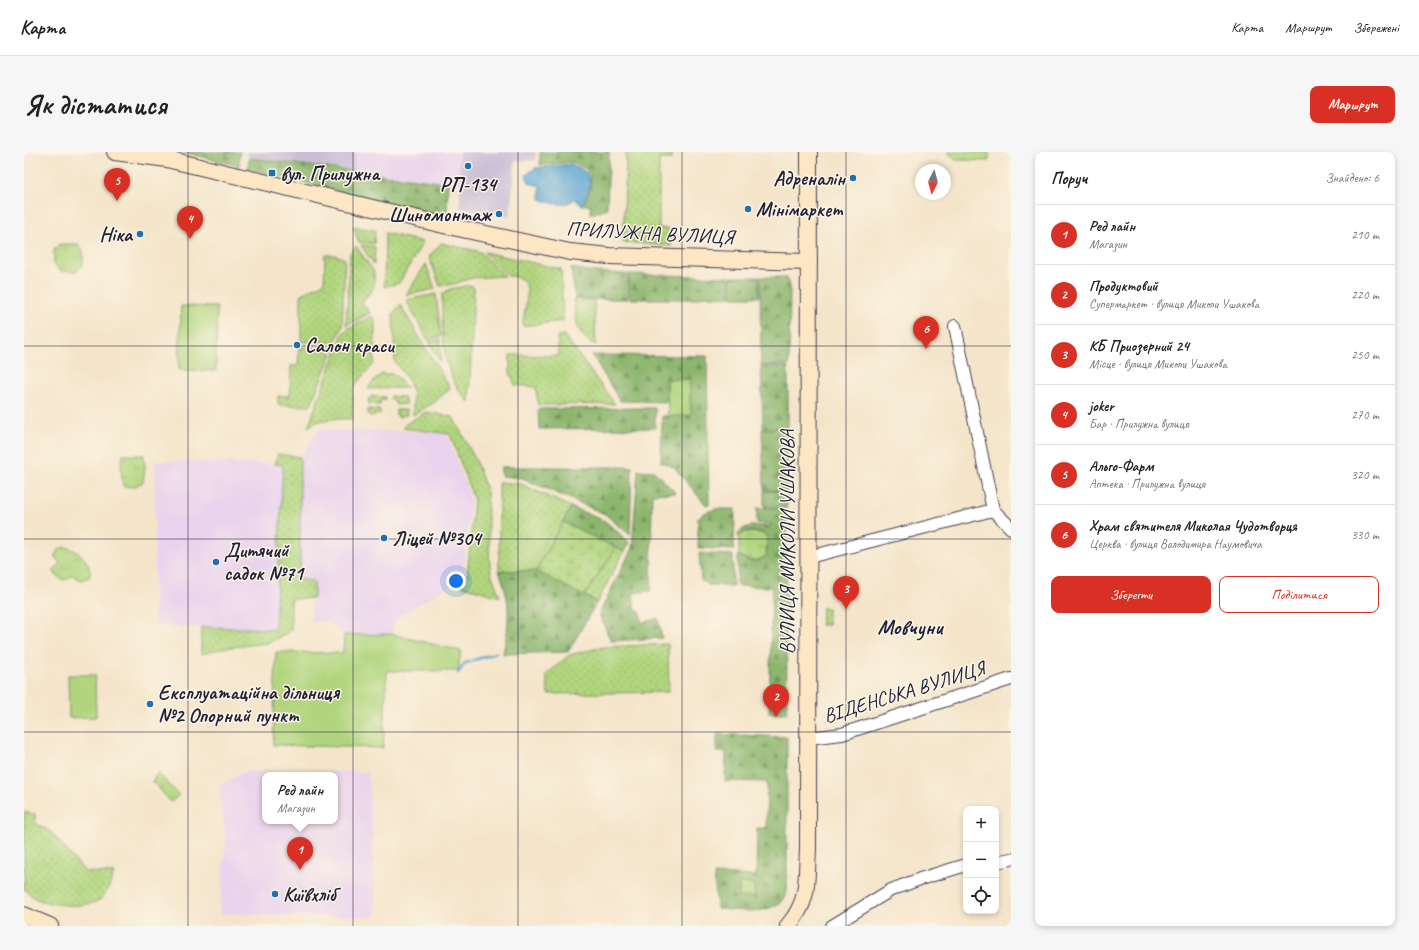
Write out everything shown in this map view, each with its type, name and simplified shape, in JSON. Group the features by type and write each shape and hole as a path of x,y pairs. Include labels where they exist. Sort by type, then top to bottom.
{"street":[{"name":"ПРИЛУЖНА ВУЛИЦЯ","path":"115,152 167,159 448,226 570,252 610,256 808,262"},
{"name":"ВУЛИЦЯ МИКОЛИ УШАКОВА","path":"788,926 806,897 808,849 809,152"},
{"path":"955,326 993,510 1011,528"},
{"path":"809,557 993,510"},
{"name":"ВІДЕНСЬКА ВУЛИЦЯ","path":"807,738 842,734 1011,679"},
{"path":"999,861 1011,859"},
{"path":"832,926 891,890 920,879 963,866"},
{"path":"24,915 50,926"}],"shaded area":[{"path":"247,152 355,152 354,170 248,157"},
{"path":"355,152 459,152 459,180 440,181 354,170"},
{"path":"459,152 536,152 536,160 515,161 510,216 460,208"},
{"name":"Ліцей №304","path":"319,430 408,431 447,434 471,500 463,576 396,619 391,634 344,635 329,621 311,622 311,599 314,598 300,579 300,457"},
{"name":"Дитячий садок №71","path":"155,461 283,464 275,629 154,626"},
{"path":"245,771 369,772 376,917 220,914 226,839 218,787"}],"green space":[{"path":"182,152 240,152 239,166"},
{"path":"540,152 609,152 607,209 591,214 591,206 584,205 590,189 591,177 586,169 573,162 540,165"},
{"path":"626,152 672,152 672,159 659,159 659,228 670,229 671,246 623,242"},
{"path":"948,152 989,152 989,161 955,160"},
{"path":"249,158 448,183 447,217 248,169"},
{"path":"353,227 375,230 374,244 359,242"},
{"path":"385,233 423,242 399,283 384,287"},
{"path":"441,243 481,252 505,276 472,278 454,284 440,286 429,257"},
{"path":"59,244 78,244 83,251 83,265 76,272 60,271 54,264 54,250"},
{"path":"361,245 375,247 374,265"},
{"path":"356,246 374,272 374,287 362,302 370,313 346,325 350,253"},
{"path":"484,252 561,269 563,321 523,326 527,294 527,287 524,281 518,277 508,276"},
{"path":"325,255 336,255 345,259 342,327 335,342 301,342 301,294 324,283"},
{"path":"426,264 435,289 406,295"},
{"path":"571,268 595,272 628,274 628,299 575,299"},
{"path":"629,274 730,277 730,297 704,296 695,299 630,299"},
{"path":"731,277 759,277 759,297 732,297"},
{"path":"760,277 786,277 790,285 789,365 761,366"},
{"path":"471,285 474,288 469,402 459,390 452,378 448,365 443,337 442,294 450,289"},
{"path":"436,294 441,336 428,340 406,300"},
{"path":"574,299 594,300 596,345 584,337 580,332 576,320"},
{"path":"400,305 450,388 435,402 413,415 413,396 409,381 395,362 393,314"},
{"path":"181,306 217,307 216,371 179,370"},
{"path":"372,316 375,320 374,364 358,381 353,390 352,419 323,420 308,427 343,333 347,329"},
{"path":"563,334 615,404 538,405 536,387 515,385 510,372 510,355 559,356 557,337"},
{"path":"440,339 441,362 429,342"},
{"path":"299,347 334,348 310,406 278,405 278,396 290,396 291,366 298,366"},
{"path":"592,355 707,356 709,505 705,504 674,467 661,462 662,416 691,415 667,380 668,402 620,401"},
{"path":"761,367 788,367 788,427 763,428"},
{"path":"381,374 394,374 407,388 368,389"},
{"path":"689,379 691,415 668,416 667,380"},
{"path":"371,396 385,397 385,400 381,400 380,405 369,404 368,399 371,398"},
{"path":"391,396 404,397 406,404 396,405 395,401 391,400"},
{"path":"655,408 655,428 539,429 538,409"},
{"path":"368,409 380,410 380,414 371,416 368,414"},
{"path":"396,410 407,410 407,415 398,417 396,415"},
{"path":"426,412 453,417 476,461 487,492 490,570 500,597 460,585 467,577 474,500 450,434 403,428 406,424"},
{"path":"762,429 788,429 787,491 764,490"},
{"path":"278,454 300,457 300,579 314,582 314,598 291,599 291,631 268,643 224,648 201,654 201,627 275,629 283,465 275,464"},
{"path":"123,455 144,455 145,467 143,482 133,487 123,486 121,467"},
{"path":"501,467 632,467 630,535 605,514 522,478 501,476"},
{"path":"638,470 654,471 676,493 652,494 651,591 633,593 635,609 640,612 642,623 658,618 662,638 611,641 599,614 632,548"},
{"path":"499,482 521,484 571,507 536,571 499,571"},
{"path":"764,491 787,492 787,507 764,507"},
{"path":"571,507 605,521 629,542 624,552 563,522"},
{"path":"757,508 786,509 787,713 769,713 772,587 737,586 738,555 749,561 759,560 766,556 767,537 762,532 746,531 739,537 737,535 740,531 748,527 771,526 771,524 757,523"},
{"path":"715,509 735,509 734,550 698,548 698,518 702,514"},
{"path":"563,522 616,548 584,596 536,571"},
{"path":"746,532 762,533 767,537 766,556 759,559 749,560 739,555 739,537"},
{"path":"65,547 70,548 84,558 89,567 89,577 81,580 72,575 68,579 63,580 56,575 54,571 60,562 56,559 55,555 59,549"},
{"path":"616,548 624,552 597,602 584,596"},
{"path":"699,553 733,555 733,586 709,585 701,580"},
{"path":"499,571 536,571 597,602 568,652 503,654 508,622 508,603"},
{"path":"822,608 828,608 828,625 821,625"},
{"path":"391,634 461,651 458,671 387,671 383,748 273,745 276,652 343,653 344,635"},
{"path":"668,644 669,692 548,694 546,675 569,655 603,647"},
{"path":"68,675 95,675 96,717 69,718"},
{"path":"717,734 787,737 787,893 781,901 766,909 746,911 717,909 714,874 756,876 757,828 766,828 767,782 725,781 726,752 717,752"},
{"path":"158,773 179,795 171,802 152,781"},
{"path":"24,812 35,814 35,823 51,832 85,872 114,873 108,890 102,898 96,902 79,905 51,903 36,899 24,889"},
{"path":"739,883 754,884 754,897 739,897"}],"water":[{"path":"572,164 580,168 589,176 590,181 588,192 582,206 575,199 566,204 554,204 540,199 540,186 529,183 526,175 535,168"}],"waterway":[{"path":"458,673 465,663 496,653"}],"place":[{"name":"РП-134","path":"468,166"},
{"name":"вул. Прилужна","path":"272,173"},
{"name":"Адреналін","path":"853,178"},
{"name":"Альго-Фарм","path":"117,201"},
{"name":"Мінімаркет","path":"748,209"},
{"name":"Шиномонтаж","path":"499,214"},
{"name":"Ніка","path":"140,234"},
{"name":"joker","path":"190,239"},
{"name":"Салон краси","path":"297,345"},
{"name":"Храм святителя Миколая Чудотворця","path":"926,349"},
{"name":"Ліцей №304","path":"384,538"},
{"name":"Дитячий садок №71","path":"216,562"},
{"name":"КБ Приозерний 24","path":"846,609"},
{"name":"Експлуатаційна дільниця №2 Опорний пункт","path":"150,704"},
{"name":"Продуктовий","path":"776,717"},
{"name":"Ред лайн","path":"300,870"},
{"name":"Київхліб","path":"275,894"}],"district":[{"name":"Мовчуни","path":"910,627"}]}
